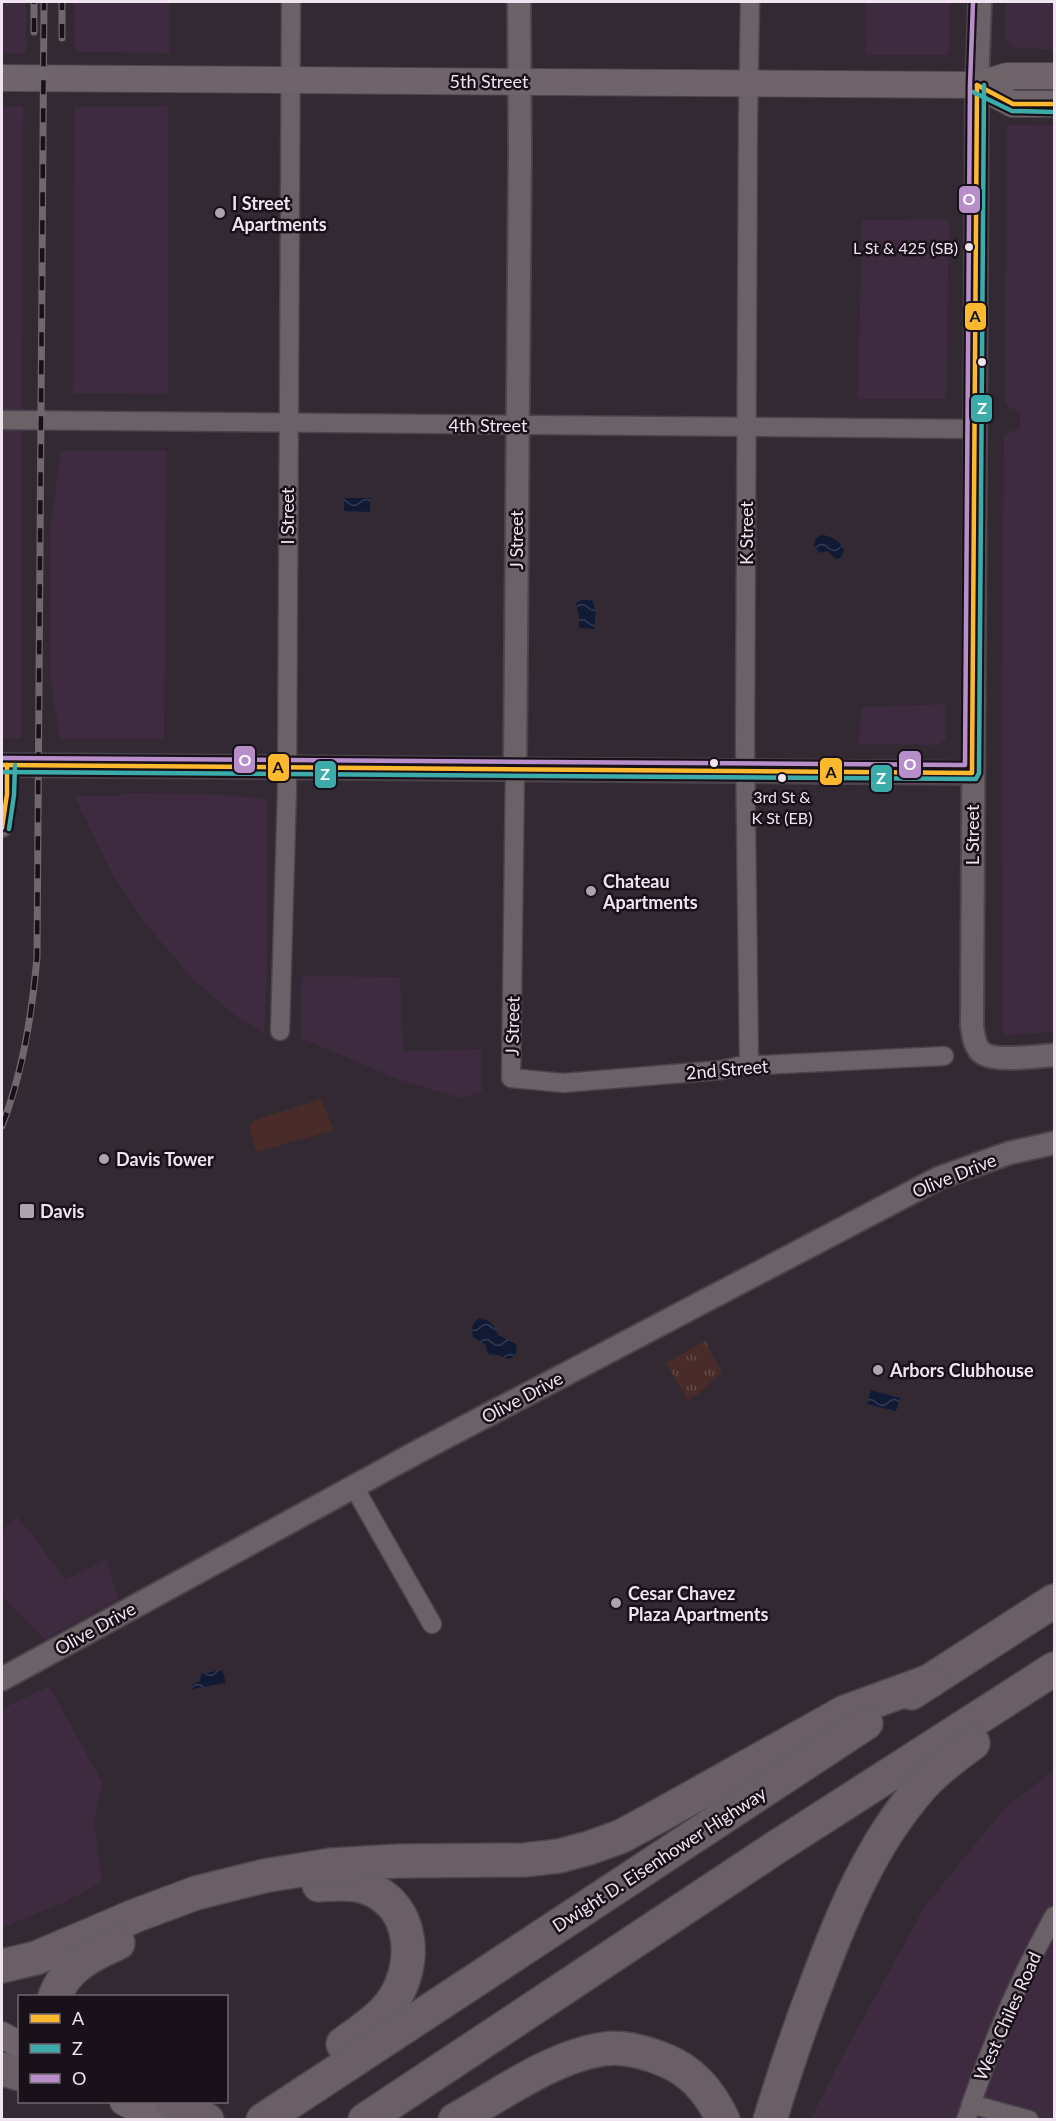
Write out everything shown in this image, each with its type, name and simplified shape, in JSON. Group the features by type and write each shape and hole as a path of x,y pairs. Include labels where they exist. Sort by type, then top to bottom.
{"highway":[{"name":"Dwight D. Eisenhower Highway","path":"272,2114 1054,1600"},
{"path":"365,2120 775,1848 1054,1669"},
{"path":"2,1966 36,1958 137,1915 196,1893 264,1876 331,1865 399,1861 524,1860 559,1856 589,1848 630,1831 845,1712 930,1681"},
{"path":"770,2120 788,2059 837,1929 868,1864 893,1824 922,1787 949,1761 1054,1681"},
{"path":"55,1995 60,1984 69,1973 91,1955 194,1913 260,1895 319,1884 343,1883 365,1887 383,1896 396,1909 409,1939 409,1959 404,1981 390,2005 375,2020 336,2049 272,2114"},
{"path":"455,2120 540,2072 578,2056 605,2049 624,2049 651,2054 677,2066 700,2083 716,2105 723,2120"},
{"path":"2,2069 18,2073"}],"main road":[{"name":"5th Street","path":"2,78 977,85 1007,76 1054,76"},
{"name":"5th Street","path":"977,85 1013,104 1054,104"},
{"path":"2,2035 18,2044"},
{"path":"128,2103 182,2113"}],"street":[{"name":"I Street","path":"280,1031 287,768 291,2"},
{"name":"J Street","path":"511,1078 519,2"},
{"name":"K Street","path":"749,1064 745,799 747,130 750,83 750,2"},
{"name":"L Street","path":"980,2 977,85 972,1025 977,1046 984,1054 999,1057 1054,1055"},
{"name":"4th Street","path":"2,420 975,429"},
{"path":"2,828 7,794 4,765 972,773"},
{"name":"2nd Street","path":"511,1078 573,1082 721,1070 749,1064 944,1056"},
{"name":"Olive Drive","path":"2,1679 354,1487 939,1178 1009,1153 1054,1143"},
{"path":"354,1487 432,1624"},
{"name":"West Chiles Road","path":"969,2112 986,2058 1054,1916"},
{"path":"969,2112 1029,2120"}],"shaded area":[{"path":"2,2 26,2 26,53 2,53"},
{"path":"74,2 169,2 169,53 80,52 74,46"},
{"path":"865,2 950,2 949,52 946,55 866,55"},
{"path":"1006,2 1054,2 1054,50 1012,47 1006,39"},
{"path":"2,106 23,107 21,738 2,738"},
{"path":"168,106 168,394 73,393 74,107"},
{"path":"1007,125 1054,126 1054,1032 1003,1035 1001,749 1004,436 1008,432 1020,429 1019,411 1008,408 1005,403"},
{"path":"949,219 946,399 858,399 862,220"},
{"path":"61,451 167,451 164,738 60,738 50,676 50,530"},
{"path":"945,704 946,738 940,745 859,744 861,707"},
{"path":"128,793 212,794 267,799 267,976 264,1033 237,1017 191,977 145,923 112,873 74,796 116,796"},
{"path":"302,976 400,977 403,1051 481,1049 482,1091 461,1098 397,1079 301,1038"},
{"path":"17,1517 65,1580 107,1559 118,1600 45,1639 2,1596 2,1530"},
{"path":"49,1686 102,1782 94,1823 102,1882 67,1901 2,1928 2,1709"},
{"path":"1054,1770 1054,2119 810,2120 925,1906 1004,1809"}],"green space":[{"path":"321,1099 334,1130 256,1152 249,1127 255,1120"},
{"path":"705,1341 722,1372 688,1400 666,1363"}],"water":[{"path":"344,498 370,498 370,512 344,511"},
{"path":"822,535 839,542 844,552 840,558 836,559 827,551 820,553 814,546 815,539"},
{"path":"582,600 592,600 596,611 594,629 579,628 576,603"},
{"path":"479,1318 491,1323 498,1335 516,1344 514,1357 508,1359 488,1354 485,1344 473,1337 473,1326"},
{"path":"871,1390 900,1398 896,1411 867,1404"},
{"path":"222,1670 226,1683 192,1689 192,1685 200,1681 201,1674"}],"railway":[{"path":"34,2 34,32"},
{"path":"2,1126 16,1085 26,1043 37,957 44,2"},
{"path":"62,2 62,38"}],"transit line":[{"name":"O","path":"2,758 965,765 970,85 973,2"},
{"name":"A","path":"977,85 1013,104 1054,104"},
{"name":"A","path":"2,765 972,773 977,85"},
{"name":"Z","path":"2,772 976,779 979,773 984,85"},
{"name":"Z","path":"973,92 1012,111 1054,112"},
{"name":"A","path":"2,828 7,794 7,765"},
{"name":"Z","path":"9,829 14,795 15,765"}],"place":[{"name":"I Street Apartments","path":"220,213"},
{"name":"L St & 425 (SB)","path":"969,247"},
{"name":"3rd St & K St (EB)","path":"782,778"},
{"name":"Chateau Apartments","path":"591,891"},
{"name":"Davis Tower","path":"104,1159"},
{"name":"Davis","path":"27,1211"},
{"name":"Arbors Clubhouse","path":"878,1370"},
{"name":"Cesar Chavez Plaza Apartments","path":"616,1603"}]}
